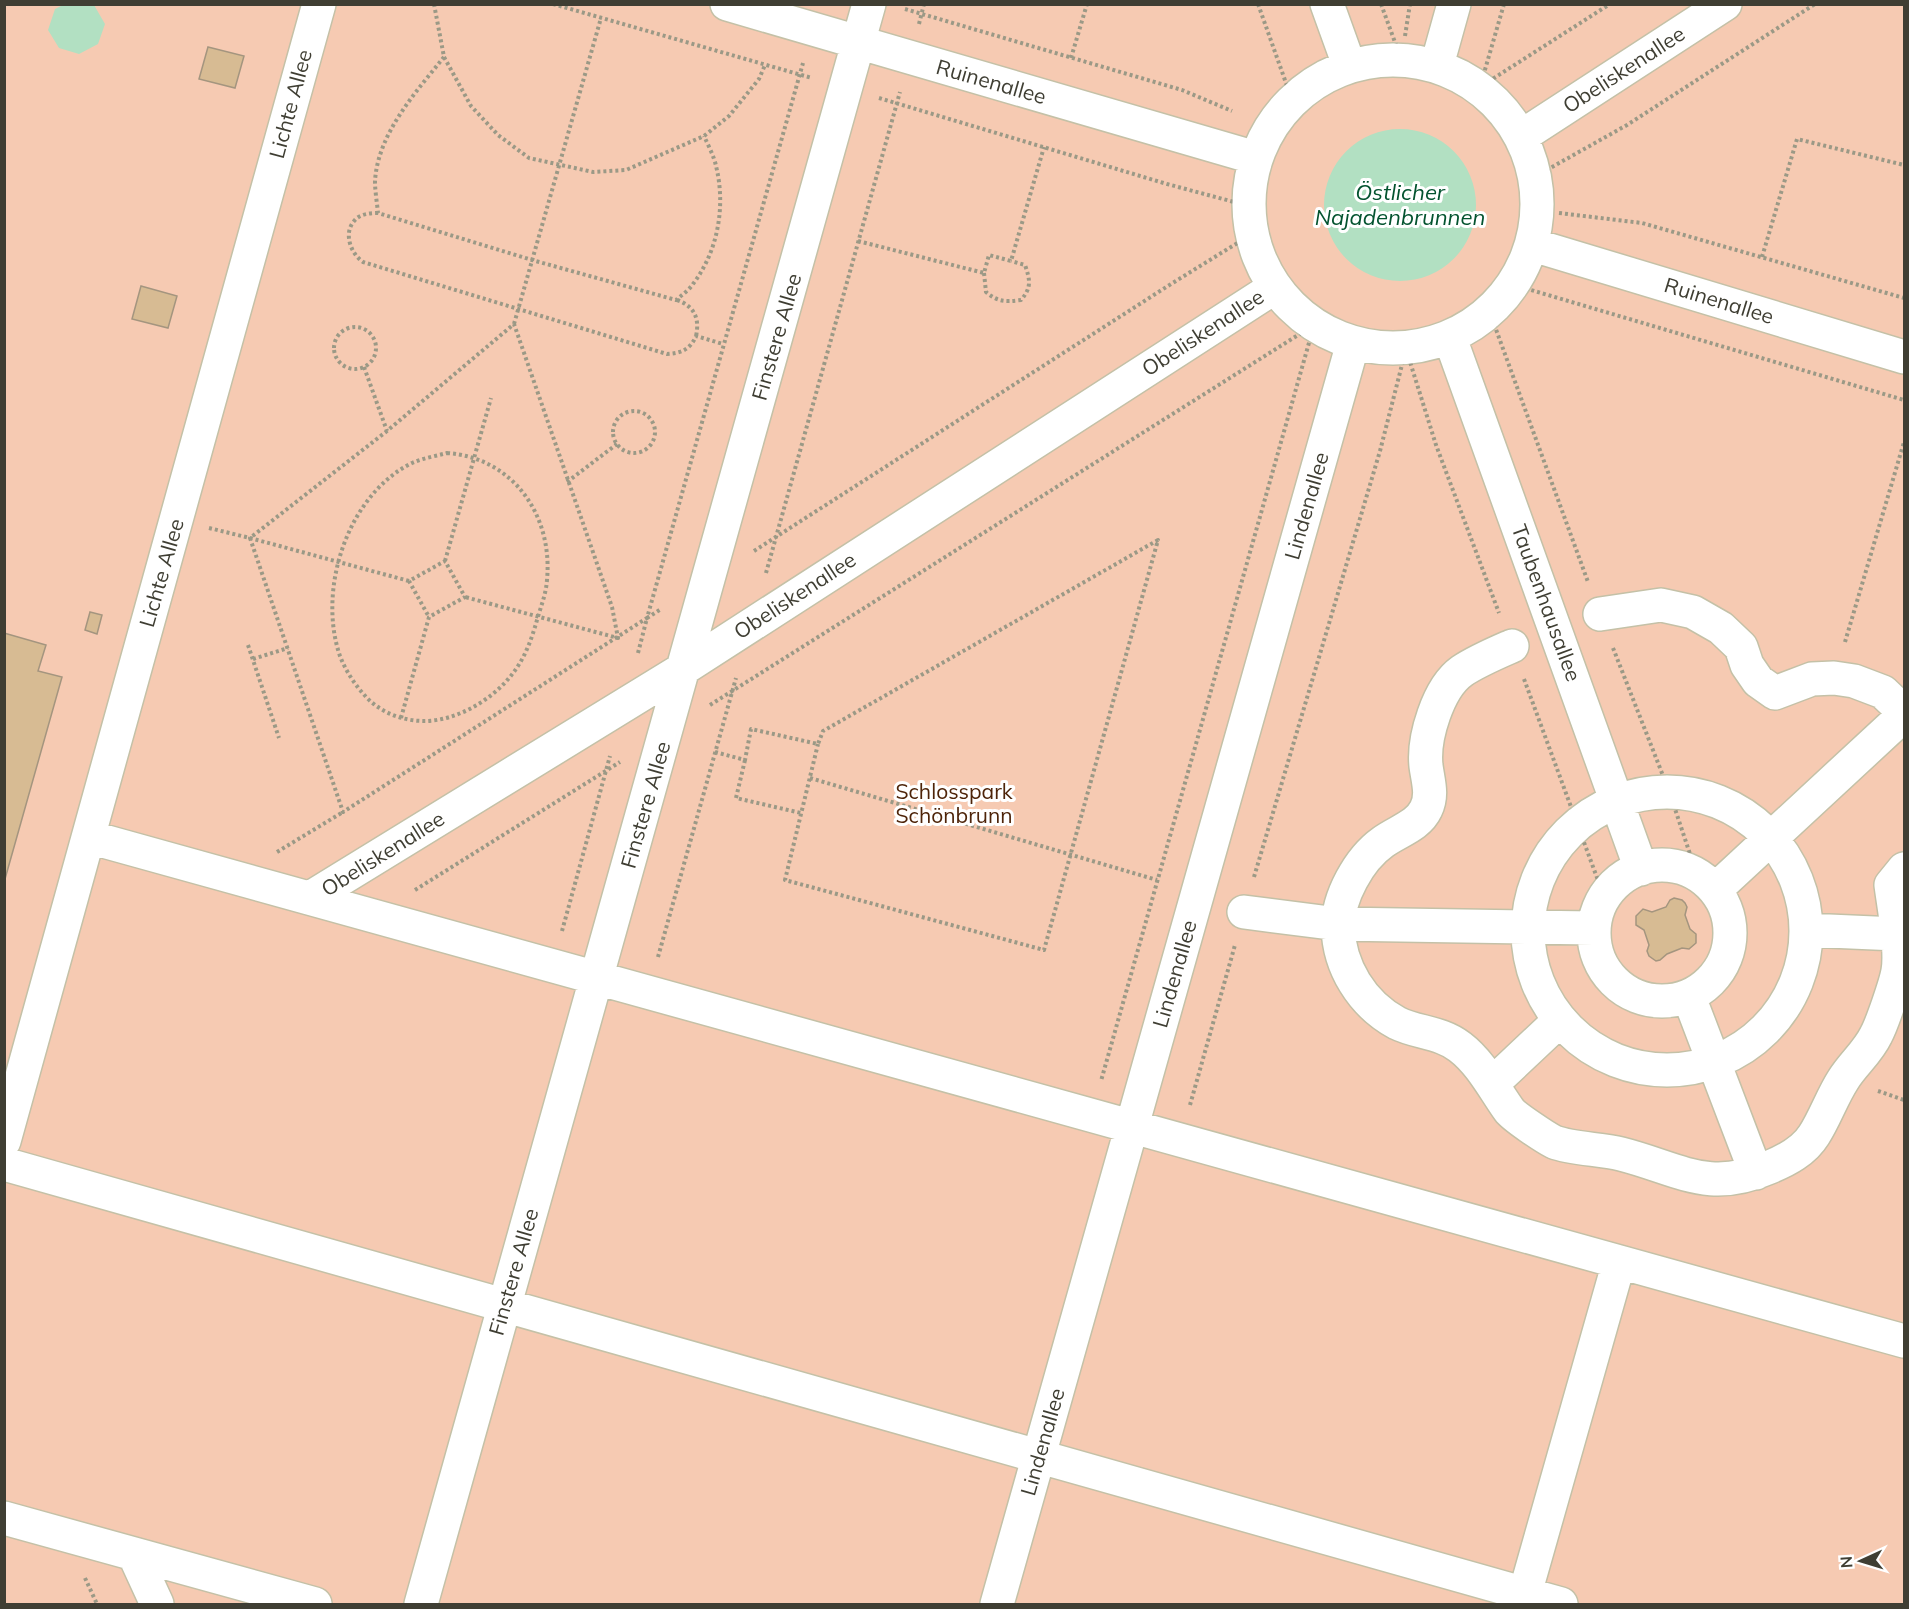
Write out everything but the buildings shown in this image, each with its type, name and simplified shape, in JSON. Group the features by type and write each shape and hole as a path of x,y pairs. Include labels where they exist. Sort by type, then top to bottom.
{"street":[{"name":"Lichte Allee","path":"4,1140 319,4"},
{"name":"Ruinenallee","path":"727,4 1256,158"},
{"path":"1327,4 1349,66"},
{"path":"1437,65 1454,4"},
{"name":"Obeliskenallee","path":"1522,136 1725,4"},
{"name":"Finstere Allee","path":"422,1605 859,43 885,6"},
{"path":"1403,48 1480,87 1504,109 1522,136 1536,176 1538,210 1533,245 1514,285 1490,313 1450,338 1406,349 1379,348 1353,343 1314,325 1293,308 1275,287 1260,262 1252,234 1249,206 1256,158 1270,127 1292,100 1318,79 1403,48"},
{"name":"Ruinenallee","path":"1533,245 1905,357"},
{"name":"Obeliskenallee","path":"310,898 683,669 1275,287"},
{"name":"Taubenhausallee","path":"1450,338 1641,869"},
{"name":"Lindenallee","path":"997,1605 1353,343"},
{"path":"1600,614 1660,605 1693,612 1721,628 1741,647 1747,664 1758,681 1775,693 1812,679 1834,678 1854,681 1883,692 1905,714 1715,890"},
{"path":"1512,646 1461,672 1442,697 1430,730 1426,752 1430,788 1429,802 1425,811 1419,819 1380,844 1367,856 1351,883 1338,924 1340,947 1349,973 1364,997 1397,1023 1443,1036 1462,1048 1492,1084 1511,1113 1554,1142 1622,1154 1686,1176 1727,1180 1756,1173 1791,1159 1813,1137 1842,1080 1876,1036 1898,971 1897,934 1891,885 1905,869"},
{"path":"1669,791 1714,800 1735,809 1771,838 1786,858 1797,880 1804,905 1806,930 1804,958 1795,986 1782,1011 1763,1032 1740,1050 1714,1062 1691,1068 1667,1070 1642,1068 1619,1062 1591,1047 1560,1020 1546,999 1536,976 1530,952 1528,928 1537,881 1560,841 1596,811 1617,800 1643,793 1669,791"},
{"path":"88,837 1905,1341"},
{"path":"1662,866 1683,868 1707,881 1726,908 1730,929 1729,950 1720,970 1707,986 1689,997 1666,1002 1643,999 1622,989 1606,972 1596,951 1599,913 1620,880 1641,869 1662,866"},
{"path":"1244,912 1338,924 1528,928 1599,913"},
{"path":"1806,930 1897,934"},
{"path":"1689,997 1756,1173"},
{"path":"1492,1084 1560,1020"},
{"path":"4,1164 1038,1457 1523,1599 1561,1605"},
{"path":"1523,1599 1619,1262"},
{"path":"4,1518 315,1605"},
{"path":"134,1554 157,1605"}],"path":[{"path":"434,4 444,57 471,106 498,135 529,158 560,166 593,172 626,170 704,136 736,108 759,79 765,65"},
{"path":"553,4 1249,206"},
{"path":"648,992 924,4"},
{"path":"1071,57 1087,4"},
{"path":"1258,4 1292,100"},
{"path":"1381,4 1403,48"},
{"path":"1403,48 1410,4"},
{"path":"1480,87 1504,4"},
{"path":"1480,87 1610,4"},
{"path":"1536,176 1627,125 1815,4"},
{"path":"885,6 922,14 1182,90 1270,127"},
{"path":"250,538 387,431 514,324 602,18"},
{"path":"236,878 647,618 813,30"},
{"path":"378,213 375,180 386,141 409,101 444,57"},
{"path":"676,300 692,286 705,265 718,229 721,195 716,164 704,136"},
{"path":"1761,256 1797,139 1905,165"},
{"path":"1011,261 1044,147"},
{"path":"1538,210 1642,223 1905,297"},
{"path":"368,213 378,213 532,260 686,303 696,315 698,322 696,336 683,352 667,354 363,262 355,257 350,249 349,239 354,220 368,213"},
{"path":"858,241 984,273"},
{"path":"989,255 1025,265 1029,277 1029,291 1021,300 996,301 986,292 984,273 989,255"},
{"path":"1514,285 1905,400"},
{"path":"514,324 612,607 618,638"},
{"path":"374,916 1314,325"},
{"path":"1091,1116 1314,325"},
{"path":"350,328 362,329 371,336 376,347 369,364 364,367 352,369 345,367 337,359 334,347 339,335 350,328"},
{"path":"696,336 723,344"},
{"path":"1406,349 1436,445 1577,825 1599,913"},
{"path":"1181,1140 1244,912 1380,451 1406,349"},
{"path":"364,367 387,431"},
{"path":"491,399 445,561 465,597 618,638"},
{"path":"627,412 640,412 650,418 655,429 653,441 645,450 627,451 617,444 614,438 615,426 627,412"},
{"path":"1834,678 1905,442"},
{"path":"567,482 617,444"},
{"path":"447,453 474,458 485,462 512,479 532,503 544,536 547,579 545,597 524,655 503,686 466,710 442,719 411,721 371,703 347,673 340,656 332,611 334,586 341,553 357,518 369,500 398,472 413,463 447,453"},
{"path":"177,520 409,581 445,561"},
{"path":"250,538 343,812"},
{"path":"1158,540 1044,950 785,880 810,778 823,731 1158,540"},
{"path":"401,718 429,617 409,581"},
{"path":"429,617 465,597"},
{"path":"248,645 279,738"},
{"path":"252,659 288,648"},
{"path":"801,813 736,798 751,729 819,744"},
{"path":"715,752 745,760"},
{"path":"810,778 1157,880"}],"green space":[{"name":"Schlosspark Schönbrunn","path":"5,5 1904,5 1904,1604 5,1604"}],"water":[{"path":"63,5 94,5 105,24 98,44 79,54 59,48 48,30 55,9"},
{"name":"Östlicher Najadenbrunnen","path":"1400,129 1429,135 1442,142 1453,152 1463,163 1470,176 1476,205 1470,234 1463,247 1453,258 1442,268 1429,275 1400,281 1371,275 1358,268 1347,258 1337,247 1330,234 1324,205 1330,176 1337,163 1347,152 1358,142 1371,135"}]}
